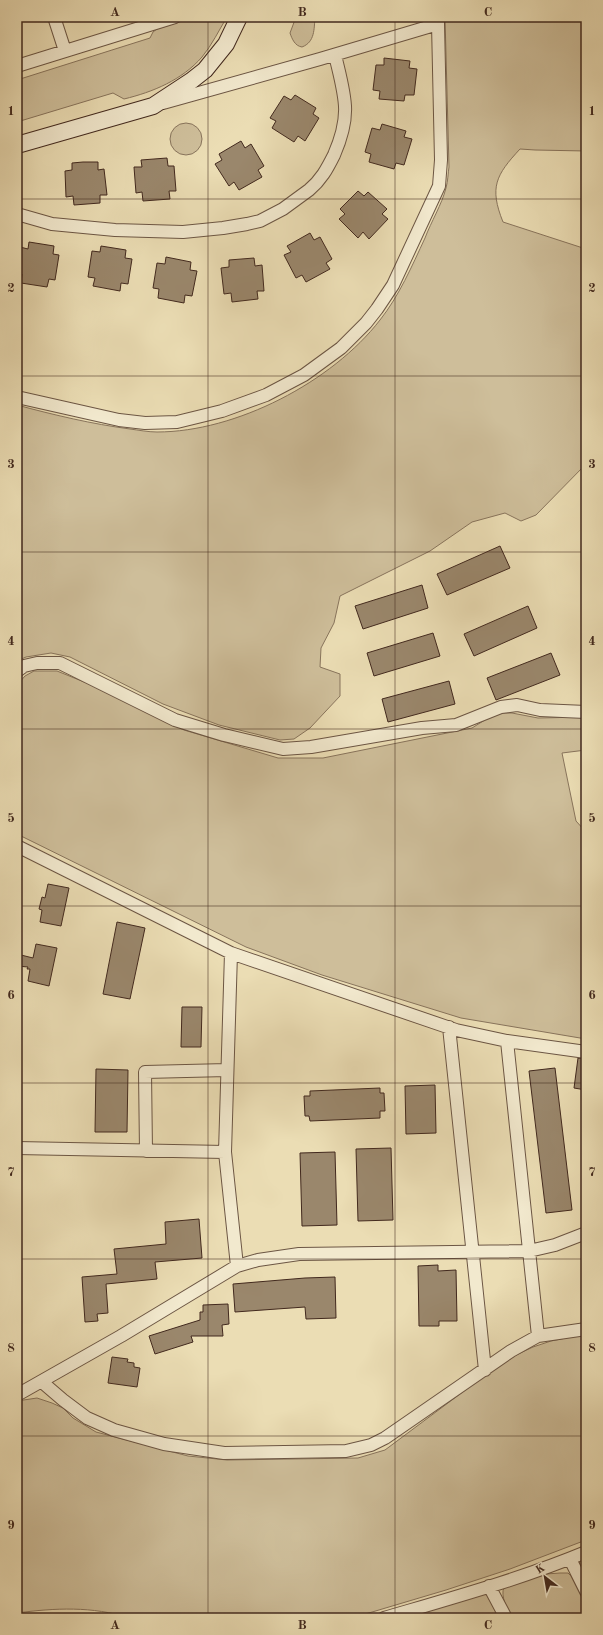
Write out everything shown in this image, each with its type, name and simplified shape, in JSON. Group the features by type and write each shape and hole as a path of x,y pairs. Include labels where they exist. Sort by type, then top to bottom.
{"street":[{"path":"54,17 65,51"},
{"path":"17,66 175,17"},
{"path":"153,106 205,70 226,44 239,17"},
{"path":"17,145 335,55 438,20 441,160 439,186 393,285 370,318 341,348 304,375 266,395 222,411 177,422 145,423 119,420 17,397"},
{"path":"17,214 52,224 115,230 183,232 247,224 267,218 299,198 315,185 328,168 341,139 345,125 346,110 335,55"},
{"path":"17,671 24,666 37,663 60,663 176,720 224,735 283,749 311,747 422,728 456,725 501,706 517,705 540,710 586,712"},
{"path":"17,846 231,953 449,1027 507,1041 586,1052"},
{"path":"231,953 225,1152 237,1266"},
{"path":"449,1027 485,1370"},
{"path":"507,1041 538,1336"},
{"path":"146,1151 146,1072 228,1070"},
{"path":"17,1148 225,1152"},
{"path":"17,1395 42,1382 237,1266 258,1260 300,1254 529,1251 555,1245 586,1233"},
{"path":"42,1382 87,1418 114,1430 164,1444 224,1453 346,1451 371,1445 385,1438 511,1351 538,1336 586,1329"},
{"path":"384,1618 489,1586 570,1559 586,1552"},
{"path":"570,1559 586,1591"},
{"path":"489,1586 506,1618"}],"shaded area":[{"path":"195,17 227,17 202,57 176,79 146,93 124,99 113,93 17,122 17,80 150,38 153,32 157,29"},
{"path":"296,17 315,17 312,38 302,47 296,44 290,33"},
{"path":"445,17 586,17 586,151 520,149 500,174 497,182 496,199 503,222 586,249 586,464 536,515 521,521 505,513 472,522 430,551 340,596 334,623 321,648 320,667 340,674 340,696 310,728 294,739 280,740 219,725 163,704 70,657 51,653 26,657 17,661 17,405 73,419 143,431 157,432 187,430 218,423 250,413 280,399 309,383 336,364 360,343 387,311 399,291 425,238 446,188 449,167"},
{"path":"186,123 197,128 202,139 197,150 186,155 175,150 170,139 175,128"},
{"path":"34,671 57,671 94,686 184,730 278,758 323,758 472,728 496,713 512,713 538,718 586,717 586,750 562,753 576,821 586,832 586,1039 461,1018 322,975 246,947 17,834 17,685 25,676"},
{"path":"586,1334 586,1540 510,1569 352,1618 129,1618 102,1611 73,1609 17,1613 17,1401 37,1398 63,1408 73,1418 96,1432 188,1456 227,1460 358,1458 385,1450 472,1385 516,1355 551,1341"},
{"path":"586,1557 586,1580 581,1570 579,1560"},
{"path":"568,1573 571,1576 586,1606 586,1618 511,1618 503,1595 504,1587 546,1574"},
{"path":"482,1594 487,1595 499,1618 399,1618"}],"building":[{"path":"384,58 410,61 409,68 417,69 414,95 405,95 404,101 379,99 380,91 373,90 376,65 384,65"},
{"path":"295,95 316,108 313,114 319,118 305,141 298,136 294,142 272,128 276,121 270,118 284,96 291,100"},
{"path":"382,124 406,131 404,137 412,139 404,165 396,163 394,169 369,162 371,154 365,152 372,128 380,130"},
{"path":"241,141 245,148 251,144 264,166 258,170 262,177 239,190 234,182 229,186 215,164 222,160 219,154"},
{"path":"167,158 168,166 174,166 176,191 169,191 170,199 143,201 142,192 136,193 134,167 142,167 141,160"},
{"path":"98,162 98,170 104,169 107,195 100,195 100,203 74,205 73,196 66,197 65,171 72,170 72,163"},
{"path":"358,191 364,196 368,192 387,209 382,214 388,219 369,239 363,232 358,238 339,219 345,214 340,209"},
{"path":"310,233 314,240 320,237 332,259 326,263 330,269 306,282 302,275 296,278 284,255 291,252 287,246"},
{"path":"29,242 54,246 53,254 59,255 55,280 49,279 47,287 21,283 22,274 17,273 20,247 28,249"},
{"path":"101,246 126,250 125,258 132,259 128,284 121,283 120,291 93,286 95,278 88,277 92,251 100,252"},
{"path":"166,257 191,262 190,270 197,271 192,296 185,295 184,303 158,298 159,289 153,288 157,263 165,264"},
{"path":"254,258 255,266 262,265 264,291 257,291 258,299 232,302 231,293 224,294 221,268 229,267 229,260"},
{"path":"500,546 510,568 447,595 437,574"},
{"path":"422,585 428,608 363,629 355,606"},
{"path":"528,606 537,628 474,656 464,634"},
{"path":"433,633 440,656 374,676 367,653"},
{"path":"551,653 560,675 496,700 487,678"},
{"path":"449,681 455,704 388,722 382,699"},
{"path":"48,884 69,888 61,926 40,922 42,910 39,909 42,897 45,898"},
{"path":"117,922 145,928 130,999 103,994"},
{"path":"36,944 57,948 49,986 28,981 30,969 27,969 28,967 17,966 17,954 33,958"},
{"path":"182,1007 202,1007 201,1047 181,1047"},
{"path":"578,1058 586,1059 586,1090 574,1088"},
{"path":"555,1068 572,1210 546,1213 529,1071"},
{"path":"96,1069 128,1070 127,1132 95,1132"},
{"path":"435,1085 436,1133 406,1134 405,1086"},
{"path":"380,1088 380,1093 384,1093 385,1111 380,1111 380,1118 310,1121 309,1116 305,1116 304,1096 310,1096 310,1091"},
{"path":"391,1148 393,1220 358,1221 356,1149"},
{"path":"335,1152 337,1225 302,1226 300,1153"},
{"path":"199,1219 202,1258 155,1262 157,1279 106,1284 108,1313 97,1314 98,1321 85,1322 82,1277 117,1274 114,1249 166,1244 165,1222"},
{"path":"438,1265 438,1271 456,1270 457,1321 439,1321 439,1326 419,1326 418,1266"},
{"path":"335,1277 336,1318 306,1319 305,1307 235,1312 233,1284"},
{"path":"228,1304 229,1324 222,1325 223,1336 191,1336 193,1342 155,1354 149,1336 200,1320 200,1312 203,1312 203,1305"},
{"path":"112,1357 128,1359 127,1362 134,1363 134,1367 140,1368 137,1387 108,1383"}]}
